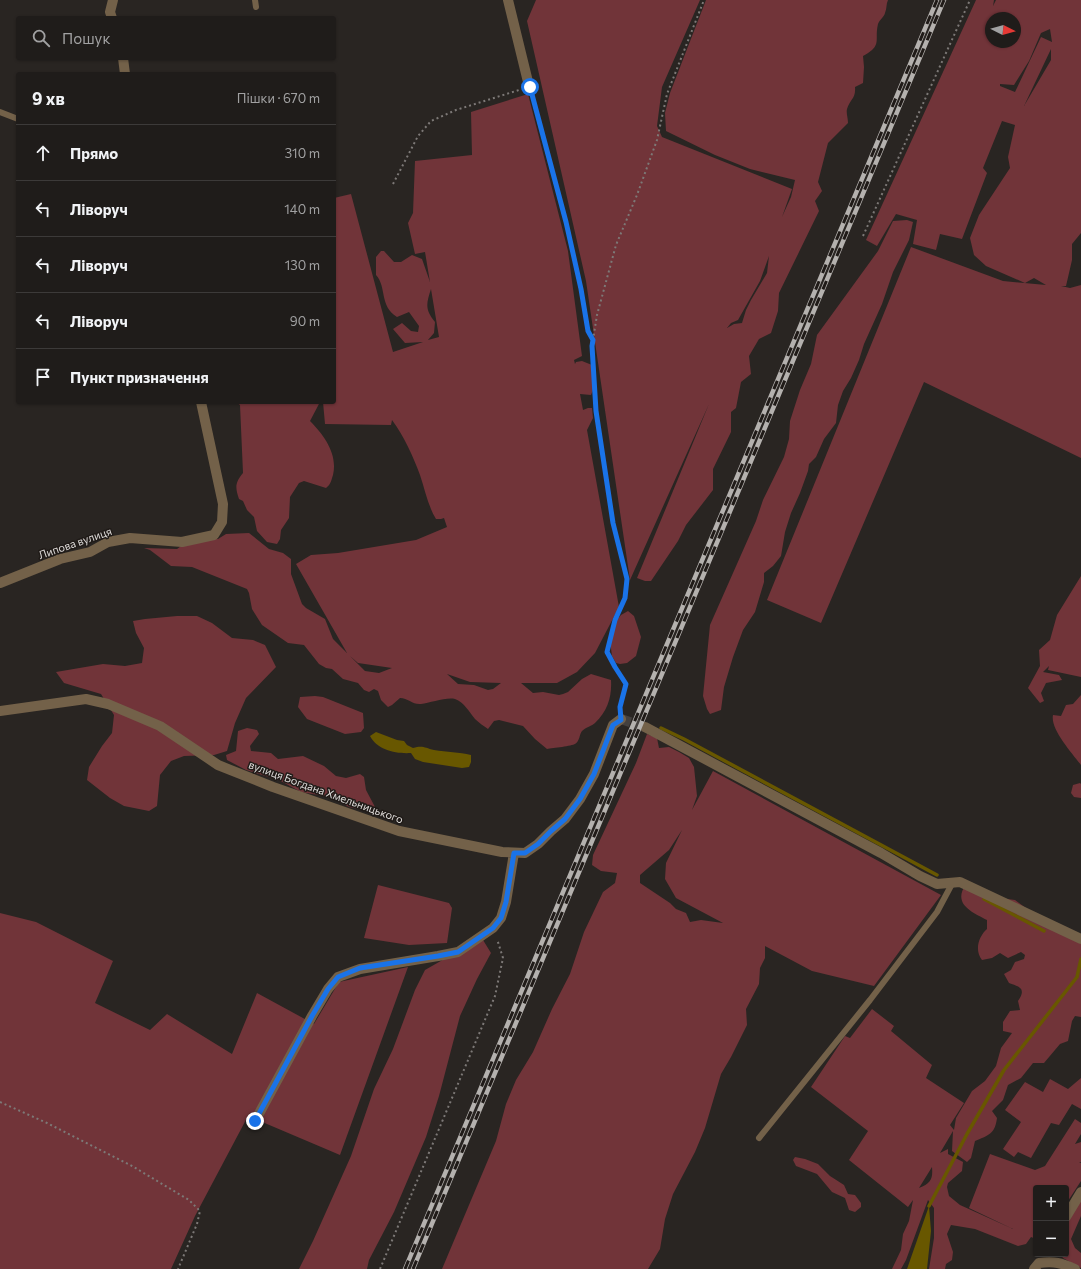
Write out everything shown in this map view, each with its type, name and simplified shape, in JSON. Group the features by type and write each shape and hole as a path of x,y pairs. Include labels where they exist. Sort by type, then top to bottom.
{"street":[{"path":"111,16 110,12 113,0"},
{"path":"508,0 530,89"},
{"path":"123,60 125,72"},
{"name":"Липова вулиця","path":"0,583 60,559 90,552 108,542 130,538 182,542 214,535 222,522 223,504 201,404"},
{"name":"вулиця Богдана Хмельницького","path":"0,711 86,699 108,704 160,726 218,765 272,787 400,831 502,852 514,853"},
{"path":"255,1121 312,1016 328,989 338,977 360,968 458,952 493,928 501,918 506,902 514,853 525,853 538,844 565,819 580,799 594,774 613,725 621,720"},
{"path":"645,727 881,853 920,876 937,884 960,882 1079,938"},
{"path":"1069,1211 1081,1192"},
{"path":"1034,1269 1040,1263 1052,1258 1075,1269"}],"lane":[{"path":"0,112 16,118"},
{"path":"759,1138 870,1000 937,912 953,882"}],"path":[{"path":"621,720 620,707 626,684 607,652 615,620 625,598 627,579 613,523 596,411 592,346 597,315 616,246 657,140 667,94 704,0"},
{"path":"863,236 970,0"},
{"path":"393,184 418,136 431,121 456,110 530,89 566,222 581,289 588,331 593,340"},
{"path":"380,1269 495,996 503,958 493,928"},
{"path":"0,1102 47,1123 132,1166 189,1200 200,1211 197,1224 178,1269"}],"shaded area":[{"path":"536,0 700,0 662,87 657,126 662,137 792,189 782,217 791,197 795,180 750,169 715,155 666,131 665,113 670,93 706,0 888,0 886,11 878,24 875,46 863,56 863,83 855,87 854,97 847,109 848,123 828,143 818,182 822,191 815,201 819,211 779,293 778,311 771,333 759,339 749,356 751,374 741,382 736,408 731,412 731,432 713,469 713,490 686,525 678,541 651,581 645,581 637,578 709,404 630,580 586,281 527,21","holes":["769,256 767,273 751,300 742,323 734,324 727,328 731,323 738,320 760,281"]},
{"path":"976,0 994,0 993,6 996,0 1081,0 1081,233 1072,244 1072,260 1066,286 1061,286 1070,288 1081,285 1081,458 924,382 821,623 767,600 911,247 1003,281 1046,285 1034,278 1025,283 986,266 974,255 970,238 979,215 1010,168 1008,157 1015,125 1002,121 983,168 987,173 962,239 940,234 936,250 913,244 917,220 896,214 877,246 866,240","holes":["1050,29 1052,42 1041,37 1015,92 1000,86 1000,84 1014,85 1029,61 1041,33","1051,49 1051,60 1024,106"]},
{"path":"528,94 568,251 582,356 574,360 575,364 576,362 582,361 592,365 594,372 594,384 591,395 580,394 583,410 592,408 593,418 587,430 619,607 595,653 577,672 557,683 521,683 533,693 543,692 559,695 568,692 582,679 591,674 611,680 611,692 603,713 595,723 582,731 577,743 547,749 523,726 499,720 494,721 488,729 475,719 458,700 455,699 418,704 400,698 388,707 381,700 378,691 374,689 369,692 364,690 358,683 343,679 332,669 326,668 319,664 304,645 288,643 262,625 252,609 247,589 192,567 171,566 150,550 144,548 177,549 184,544 207,538 218,539 226,534 249,533 269,549 283,553 291,559 291,574 302,604 325,619 333,639 347,653 296,564 311,555 338,553 416,540 447,527 444,518 436,519 433,514 411,453 392,420 391,425 325,424 323,404 336,404 336,198 351,194 393,352 423,342 405,343 393,329 402,323 411,331 418,332 419,326 409,312 397,317 391,313 385,302 381,285 376,275 376,257 381,251 384,251 394,262 401,262 412,255 422,259 430,282 425,252 415,254 408,223 413,213 415,161 472,155 471,112","holes":["431,289 439,337 428,340 434,333 435,322 429,314 427,307","350,656 358,663 392,668 379,673 365,671","447,674 470,682 501,683 493,689 488,690 474,685 458,684"]},
{"path":"907,220 913,222 909,240 893,272 882,304 864,344 859,360 843,391 838,405 836,423 824,439 816,457 809,464 808,471 785,532 781,556 773,566 764,573 764,582 755,612 743,630 733,657 724,687 721,710 710,714 703,696 710,625 756,521 763,500 784,457 789,439 790,421 800,390 811,364 817,335 878,251 893,221"},
{"path":"239,404 319,404 310,421 325,439 332,452 334,467 330,484 326,488 304,481 299,483 290,497 289,518 281,530 280,539 277,544 267,542 257,531 254,517 247,510 243,501 239,499 236,488 237,482 243,473 240,405"},
{"path":"1081,576 1081,677 1048,670 1049,666 1043,672 1059,675 1062,680 1046,683 1041,693 1044,701 1040,703 1028,688 1040,666 1039,650 1050,640 1057,615"},
{"path":"628,611 634,616 641,637 636,656 627,663 620,664 616,663 612,656 610,641 616,621 621,615"},
{"path":"177,616 197,616 212,623 232,638 253,640 265,645 276,667 246,698 235,723 227,751 214,755 184,756 171,761 160,775 157,806 149,811 124,806 110,798 87,780 89,767 112,733 114,715 101,694 64,683 56,672 103,664 125,666 142,663 144,648 136,633 133,621"},
{"path":"1081,695 1081,765 1058,734 1053,721 1053,715 1061,716 1066,705 1073,704"},
{"path":"300,697 323,697 363,713 364,728 361,732 345,734 307,719 298,707"},
{"path":"247,728 257,730 259,734 250,746 251,751 271,753 278,759 303,756 324,766 336,776 346,778 360,774 364,777 366,790 375,807 368,811 349,807 330,797 301,792 279,780 246,770 227,760 226,755 236,751 238,731"},
{"path":"376,732 404,741 407,745 413,748 422,747 471,755 471,762 469,767 462,768 423,762 415,759 411,753 393,752 377,745 370,736"},
{"path":"647,734 657,738 659,748 669,747 679,752 689,758 694,767 697,796 692,810 713,771 941,895 874,986 812,971 765,946 765,958 760,968 759,984 746,1009 747,1025 721,1074 705,1128 695,1152 673,1194 665,1219 660,1249 648,1269 442,1269 496,1141 506,1104 516,1080 533,1052 552,1009 570,974 584,932 603,892 615,883 617,873 601,871 592,865 593,855 636,763","holes":["682,830 666,863 665,879 676,898 723,923 701,920 690,922 686,913 676,909 670,903 640,883 640,875 669,850"]},
{"path":"1080,783 1081,798 1074,797 1071,793 1073,785"},
{"path":"966,884 992,897 1015,900 1050,926 1081,943 1081,1017 1075,1016 1072,1021 1068,1041 1060,1044 1044,1063 1033,1063 1021,1078 1008,1085 1003,1100 992,1111 997,1118 995,1128 988,1135 975,1141 971,1158 967,1162 952,1151 953,1131 940,1153 948,1149 948,1154 963,1162 962,1171 948,1183 947,1187 949,1196 960,1205 1013,1229 969,1208 990,1154 1035,1170 1045,1166 1075,1119 1081,1123 1081,1134 1075,1144 1081,1142 1081,1162 1079,1162 1081,1163 1081,1181 1069,1199 1069,1185 1033,1185 1033,1238 1031,1237 1026,1244 1018,1246 975,1229 951,1225 947,1234 953,1252 952,1260 946,1264 945,1269 929,1269 934,1238 934,1208 928,1200 906,1260 901,1269 892,1269 901,1250 903,1234 909,1221 913,1200 908,1207 849,1160 868,1131 811,1087 845,1036 850,1038 872,1009 894,1026 891,1031 932,1065 926,1078 964,1103 950,1125 954,1130 956,1118 972,1091 985,1081 996,1066 1001,1048 1012,1033 1003,1031 1003,1022 1010,1011 1020,1010 1018,1001 1022,991 1019,987 1009,983 1004,974 1011,970 1015,962 1024,959 1025,955 1021,952 1008,958 1000,953 992,958 982,960 978,952 978,943 987,929 987,920 970,910 963,902 961,897 962,891","holes":["932,1167 929,1182 919,1188"]},
{"path":"378,885 449,903 452,908 447,943 409,945 364,938"},
{"path":"0,913 36,922 113,961 95,1003 150,1030 167,1014 232,1054 257,993 314,1024 339,982 408,967 340,1155 248,1116 195,1216 171,1269 0,1269"},
{"path":"483,940 491,953 460,1016 439,1096 426,1137 394,1212 369,1260 367,1269 299,1269 351,1156 374,1089 393,1049 415,990 425,970 453,954"},
{"path":"1081,1078 1081,1109 1072,1104 1059,1125 1051,1123 1031,1158 1018,1152 1014,1157 1003,1149 1021,1122 1005,1110 1025,1082 1043,1092 1050,1079 1068,1089"},
{"path":"795,1157 818,1164 830,1176 844,1185 848,1194 855,1195 861,1203 861,1207 855,1212 849,1210 845,1198 832,1192 817,1174 796,1166 793,1160"},
{"path":"1081,1187 1081,1216 1071,1239 1075,1248 1081,1253 1081,1268 1062,1257 1069,1257 1069,1208"},
{"path":"929,1206 931,1231 927,1269 907,1269"}],"waterway":[{"path":"661,728 937,875"},
{"path":"984,899 1044,931"},
{"path":"929,1206 967,1134 1004,1070 1077,977 1081,959"}],"tunnel":[{"path":"621,719 645,727"}],"railway":[{"path":"405,1269 937,0"},
{"path":"413,1269 944,0"}],"route":[{"path":"255,1121 312,1016 328,989 338,977 360,968 458,952 493,928 501,918 506,902 514,853 525,853 538,844 565,819 580,799 594,774 613,725 621,720 620,707 626,684 607,652 615,620 625,598 627,579 613,523 596,411 592,346 593,340 588,331 581,289 566,222 530,87"}]}
